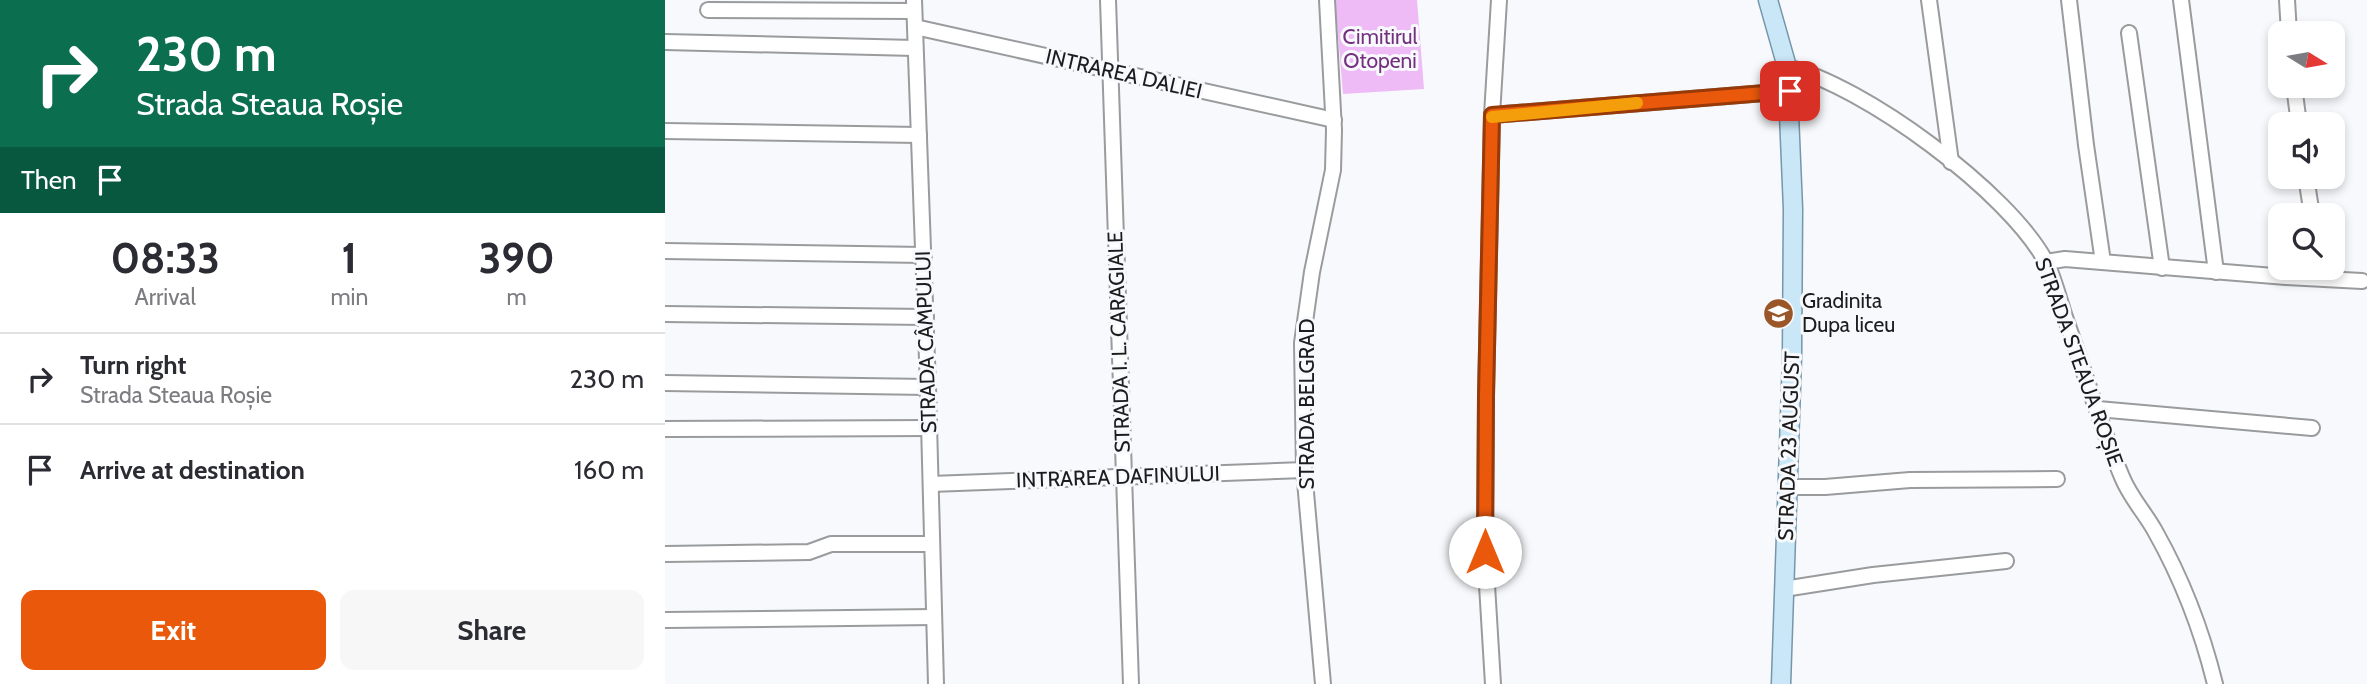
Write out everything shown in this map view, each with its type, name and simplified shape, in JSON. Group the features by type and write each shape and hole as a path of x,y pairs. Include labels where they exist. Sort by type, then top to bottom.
{"main road":[{"name":"STRADA 23 AUGUST","path":"1769,0 1787,67 1790,91 1794,246 1781,684"}],"street":[{"name":"STRADA I. L. CARAGIALE","path":"1108,0 1131,684"},
{"name":"STRADA BELGRAD","path":"1323,684 1304,470 1302,343 1311,272 1333,170 1334,120 1327,0"},
{"path":"1493,684 1485,552 1486,396 1492,115 1499,0"},
{"path":"1929,0 1951,162"},
{"path":"2069,0 2103,262"},
{"path":"2181,0 2216,272"},
{"path":"2287,0 2288,21"},
{"path":"708,10 914,5"},
{"name":"STRADA CÂMPULUI","path":"914,5 936,684"},
{"name":"INTRAREA DALIEI","path":"915,27 1334,120"},
{"path":"2129,33 2162,268"},
{"path":"665,42 915,48"},
{"name":"STRADA STEAUA ROȘIE","path":"1787,67 1814,75 1860,97 1951,162 1982,187 2013,218 2046,262 2122,478 2178,575 2215,684"},
{"path":"1492,115 1790,91"},
{"path":"665,131 919,135"},
{"path":"665,251 924,256"},
{"path":"2046,262 2057,259 2216,272 2268,273"},
{"path":"2345,278 2363,281"},
{"path":"665,314 926,317"},
{"path":"665,383 928,387"},
{"path":"2098,409 2312,428"},
{"path":"665,429 929,428"},
{"name":"INTRAREA DAFINULUI","path":"931,484 1304,470"},
{"path":"1788,487 1825,487 1910,480 2057,479"},
{"path":"665,554 809,552 831,544 932,544"},
{"path":"1784,589 1873,575 2006,561"},
{"path":"665,620 934,617"}],"green space":[{"name":"Cimitirul Otopeni","path":"1335,0 1417,0 1424,89 1343,94"}],"slow traffic":[{"path":"1492,117 1637,103"}],"place":[{"name":"Gradinita Dupa liceu","path":"1779,313"}],"route":[{"path":"1485,552 1492,115 1790,91"}]}
